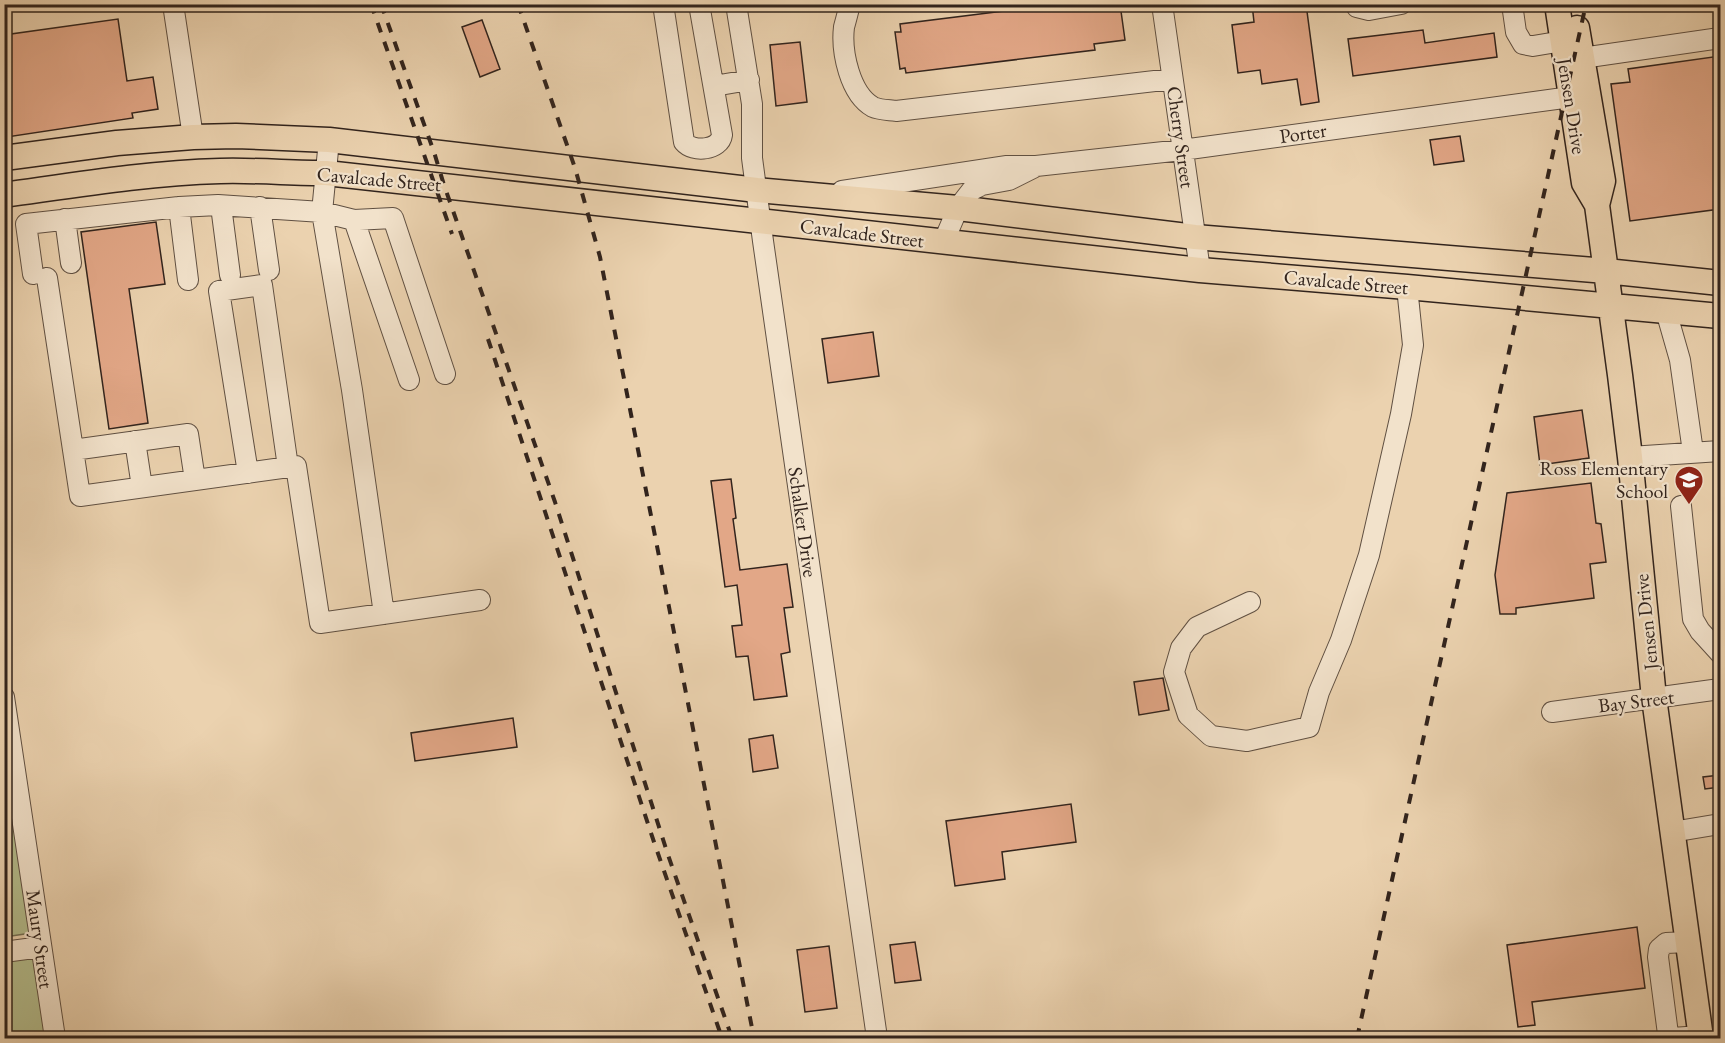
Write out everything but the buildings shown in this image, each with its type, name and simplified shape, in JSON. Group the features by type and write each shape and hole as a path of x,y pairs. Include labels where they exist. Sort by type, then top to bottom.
{"main road":[{"name":"Jensen Drive","path":"1557,4 1584,183 1596,205 1611,306 1630,457 1654,698 1701,1037"},
{"name":"Jensen Drive","path":"1573,4 1603,181 1596,205"},
{"name":"Cavalcade Street","path":"4,158 117,143 193,137 236,136 329,140 757,190 958,208 1195,237 1606,271 1720,283"},
{"path":"117,143 122,178"},
{"path":"521,194 525,162"},
{"name":"Cavalcade Street","path":"4,195 122,178 221,171 326,173 1200,270 1720,316"}],"street":[{"path":"172,4 193,137"},
{"path":"663,4 684,142 688,147 694,149 717,146 721,141 714,86 699,4"},
{"name":"Schalker Drive","path":"736,4 753,104 752,158 877,1038"},
{"path":"850,4 844,28 849,76 860,95 874,108 896,111 1172,79"},
{"name":"Cherry Street","path":"1162,4 1200,270"},
{"path":"1356,4 1357,7 1369,10 1401,4"},
{"path":"1512,4 1516,32 1523,44 1533,46 1563,41"},
{"path":"1582,58 1720,38"},
{"path":"714,86 749,80"},
{"name":"Porter","path":"810,194 880,186 1006,166 1035,166 1182,150 1571,98"},
{"path":"329,140 322,212 352,390 384,614"},
{"name":"Porter","path":"943,243 958,208 972,190 982,184 1009,180 1035,166"},
{"path":"221,206 230,275"},
{"path":"445,374 393,218 354,220 322,212 221,206 179,207 26,224 40,276 80,496 296,466 320,623 480,600"},
{"path":"179,207 188,280"},
{"path":"260,207 269,270"},
{"path":"65,219 71,263"},
{"path":"354,220 410,380"},
{"path":"248,473 219,291 262,285 288,467"},
{"path":"1250,602 1197,627 1181,648 1174,672 1188,715 1211,736 1246,741 1309,727 1319,692 1341,640 1369,555 1401,414 1413,345 1407,287"},
{"path":"1666,311 1680,360 1693,452"},
{"path":"73,450 188,434 195,480"},
{"path":"135,441 142,487"},
{"path":"1630,457 1720,451"},
{"path":"1681,506 1694,619 1704,636 1720,653"},
{"name":"Bay Street","path":"1552,712 1720,689"},
{"name":"Maury Street","path":"4,697 8,752 55,1038"},
{"path":"1672,832 1720,824"},
{"path":"1688,942 1661,945 1658,957 1660,976 1668,1034 1672,1038 1701,1037"},
{"path":"4,952 41,947"},
{"path":"1660,976 1692,975"}],"green space":[{"path":"4,763 31,933 5,937"},
{"path":"35,956 47,1038 5,1038 5,961"}],"railway":[{"path":"371,4 452,234"},
{"path":"381,4 555,502 668,855 732,1038"},
{"path":"518,4 575,168 600,257 754,1038"},
{"path":"1357,1038 1586,4"},
{"path":"488,339 654,842 722,1038"}],"place":[{"name":"Ross Elementary School","path":"1689,506"}]}
